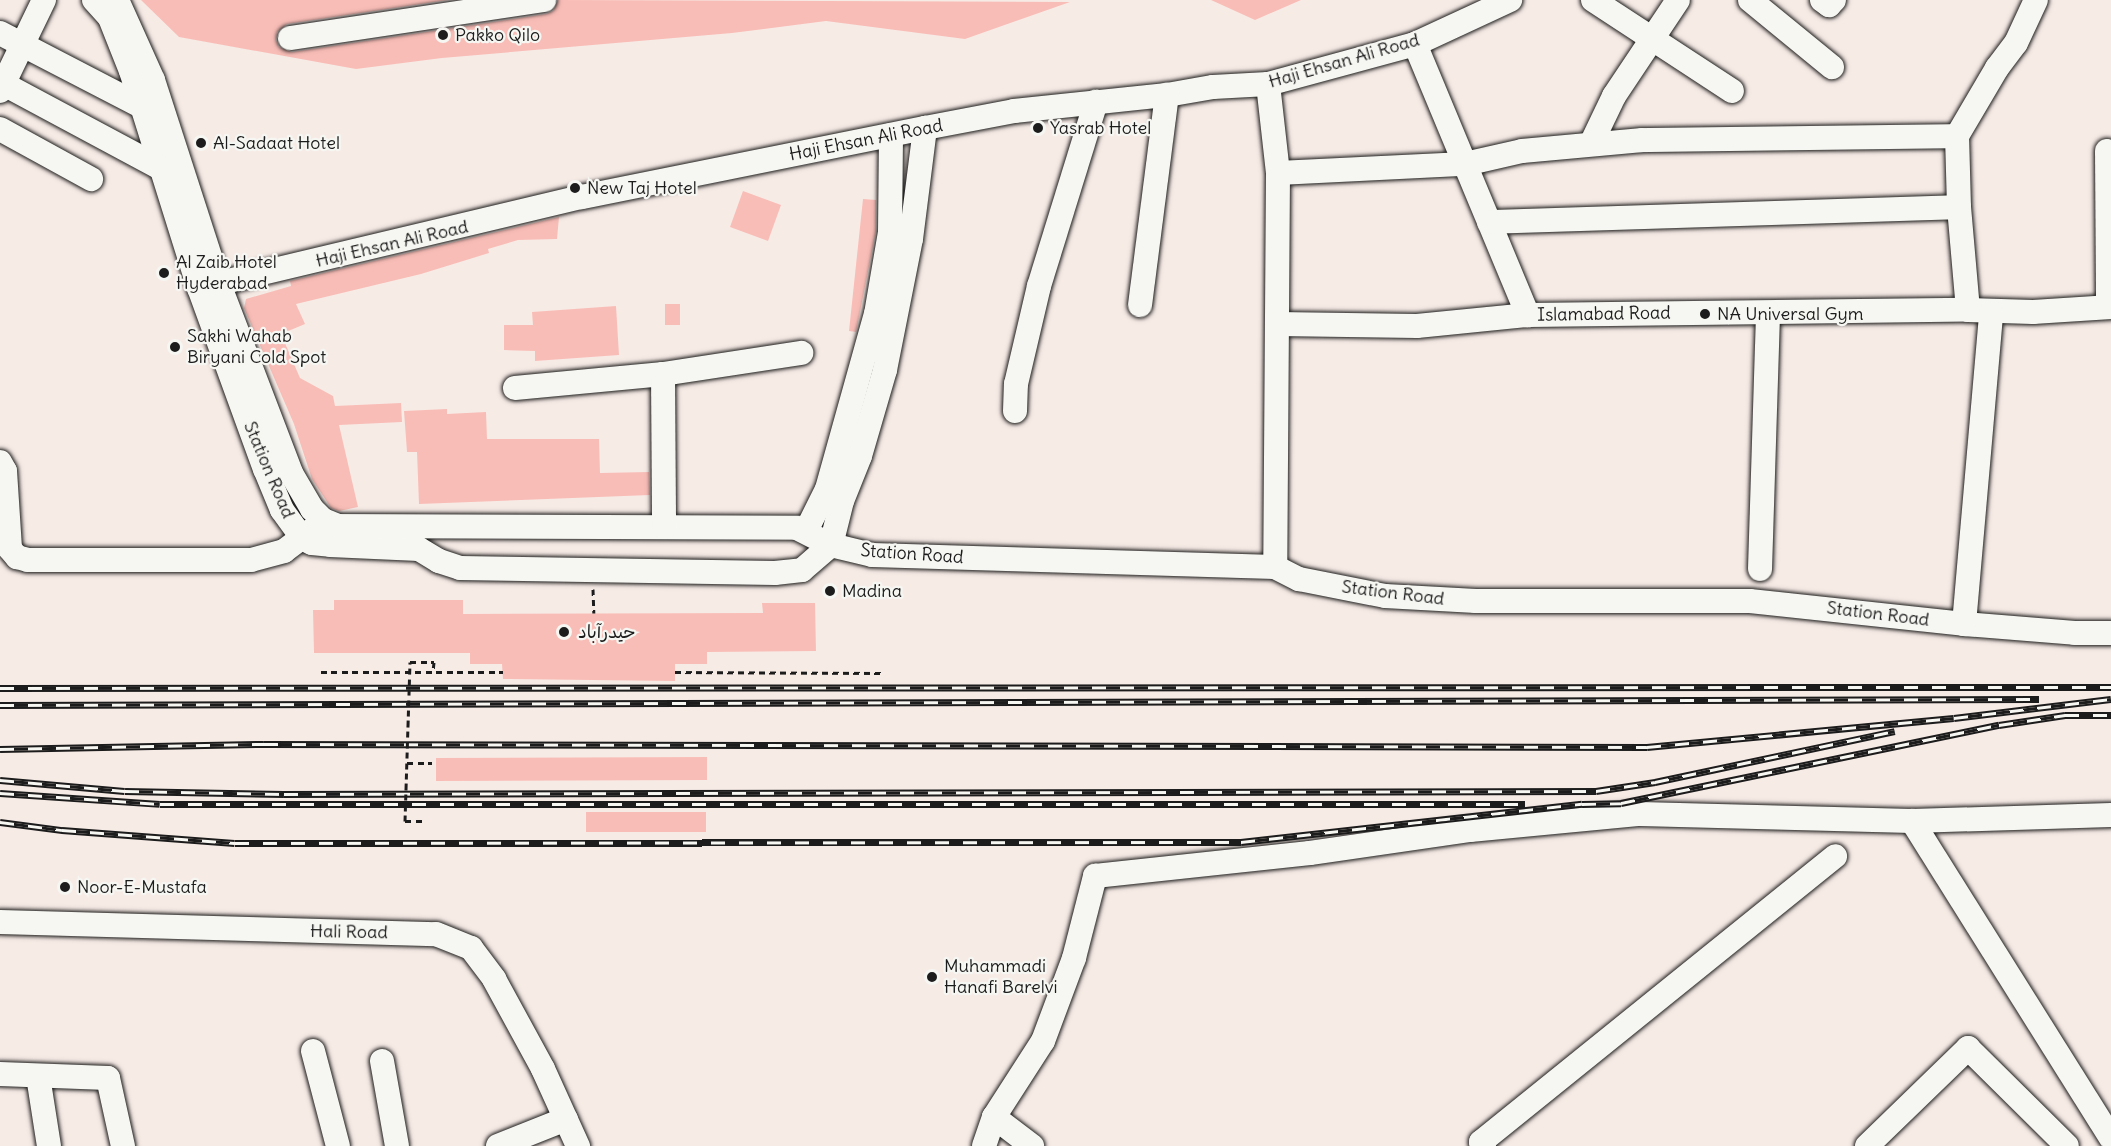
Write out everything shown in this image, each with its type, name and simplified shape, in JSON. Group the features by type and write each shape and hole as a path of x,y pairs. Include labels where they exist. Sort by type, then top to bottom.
{"street":[{"path":"44,0 1,86 162,169"},
{"path":"290,38 478,4 544,0"},
{"name":"Haji Ehsan Ali Road","path":"209,286 582,197 1014,111 1167,95 1213,87 1268,84 1415,44 1510,0"},
{"path":"1593,0 1732,91"},
{"path":"1591,144 1614,96 1678,0"},
{"path":"1750,0 1832,67"},
{"path":"1822,0 1829,5 1834,0"},
{"path":"1964,624 1979,312 1959,207 1957,136 1997,68 2016,43 2033,1"},
{"name":"Station Road","path":"110,5 162,169 209,286 291,473 307,501 323,520 338,526 797,528 806,531"},
{"name":"Station Road","path":"110,5 153,80 209,286 274,490 282,510 302,538 312,543 419,549 439,561 460,568 763,573 802,570 831,545 872,555 1275,567 1299,579 1385,596 1476,601 1750,601 1964,624 2075,633 2111,633"},
{"path":"0,33 143,107"},
{"path":"1415,44 1527,315"},
{"path":"1268,84 1278,173 1275,567"},
{"path":"1140,305 1167,95"},
{"path":"1015,411 1016,384 1039,286 1096,102"},
{"path":"891,135 890,232 876,314 827,489 806,531 831,545 842,501 860,456 885,370 911,240 925,128"},
{"path":"0,129 91,179"},
{"path":"1278,173 1465,164 1522,151 1591,144 1815,136 1957,136"},
{"path":"2107,150 2109,307"},
{"path":"1489,222 1959,207"},
{"name":"Islamabad Road","path":"1277,324 1417,326 1527,315 1979,312 2109,307"},
{"path":"1760,569 1768,313"},
{"path":"515,388 663,374 801,353"},
{"path":"663,374 664,527"},
{"path":"0,462 5,471 10,549 17,557 22,558 251,560 284,551 323,520"},
{"path":"984,1146 994,1117 1043,1041 1074,958 1095,876 1310,853 1470,830 1640,814 1912,821 2111,815"},
{"path":"1912,821 2111,1138"},
{"path":"1484,1146 1481,1142 1835,856"},
{"name":"Hali Road","path":"0,922 436,934 471,948 494,979 578,1146"},
{"path":"1867,1146 1968,1048 2067,1146"},
{"path":"313,1051 338,1146"},
{"path":"382,1061 397,1146"},
{"path":"0,1074 108,1078 123,1146"},
{"path":"38,1076 49,1146"},
{"path":"994,1117 1032,1146"},
{"path":"498,1146 566,1119"}],"path":[{"path":"426,821 405,821 410,662 434,662 433,672"},
{"path":"321,672 503,672"},
{"path":"675,672 881,673"},
{"path":"407,763 432,763"}],"building":[{"name":"Pakko Qilo","path":"141,0 448,0 287,24 277,32 276,40 279,47 292,52 546,14 553,11 558,0 1070,2 965,39 826,21 732,33 442,58 356,69 179,37"},
{"path":"1211,0 1301,0 1255,20"},
{"path":"743,191 781,205 768,241 730,227"},
{"path":"863,199 876,200 876,231 856,332 849,331"},
{"path":"559,217 557,239 518,240 488,249 489,253 421,274 296,304 305,324 281,334 300,378 333,396 335,406 401,403 402,422 339,425 358,507 339,511 331,508 312,479 294,424 244,308 246,299 291,286 290,281"},
{"path":"665,304 680,304 680,325 665,325"},
{"path":"616,306 619,355 535,361 535,351 504,350 504,325 533,325 532,312"},
{"path":"447,409 447,414 486,412 487,439 599,439 600,473 649,472 650,495 419,504 417,452 407,452 404,411"},
{"name":"حیدرآباد","path":"334,600 463,600 463,614 763,613 762,603 815,603 816,651 707,652 707,664 675,664 675,681 503,679 502,664 470,664 470,653 314,653 313,610 334,610"},
{"path":"707,757 707,780 436,781 436,758"},
{"path":"586,812 706,812 706,832 586,832"}],"railway":[{"path":"0,688 2111,687"},
{"path":"0,705 2039,699"},
{"path":"0,749 264,744 1647,747 1954,718 2111,699"},
{"path":"0,822 62,830 235,843 1241,842 1582,804 1621,803 1999,725 2065,715 2111,715"},
{"path":"0,780 125,791 284,794 1596,791 1655,782 1895,731"},
{"path":"0,793 160,804 1525,804"}],"place":[{"name":"Pakko Qilo","path":"443,35"},
{"name":"Yasrab Hotel","path":"1038,128"},
{"name":"Al-Sadaat Hotel","path":"201,143"},
{"name":"New Taj Hotel","path":"575,188"},
{"name":"Al Zaib Hotel Hyderabad","path":"164,273"},
{"name":"NA Universal Gym","path":"1705,314"},
{"name":"Sakhi Wahab Biryani Cold Spot","path":"175,347"},
{"name":"Madina","path":"830,591"},
{"name":"حیدرآباد","path":"564,632"},
{"name":"Noor-E-Mustafa","path":"65,887"},
{"name":"Muhammadi Hanafi Barelvi","path":"932,977"}]}
